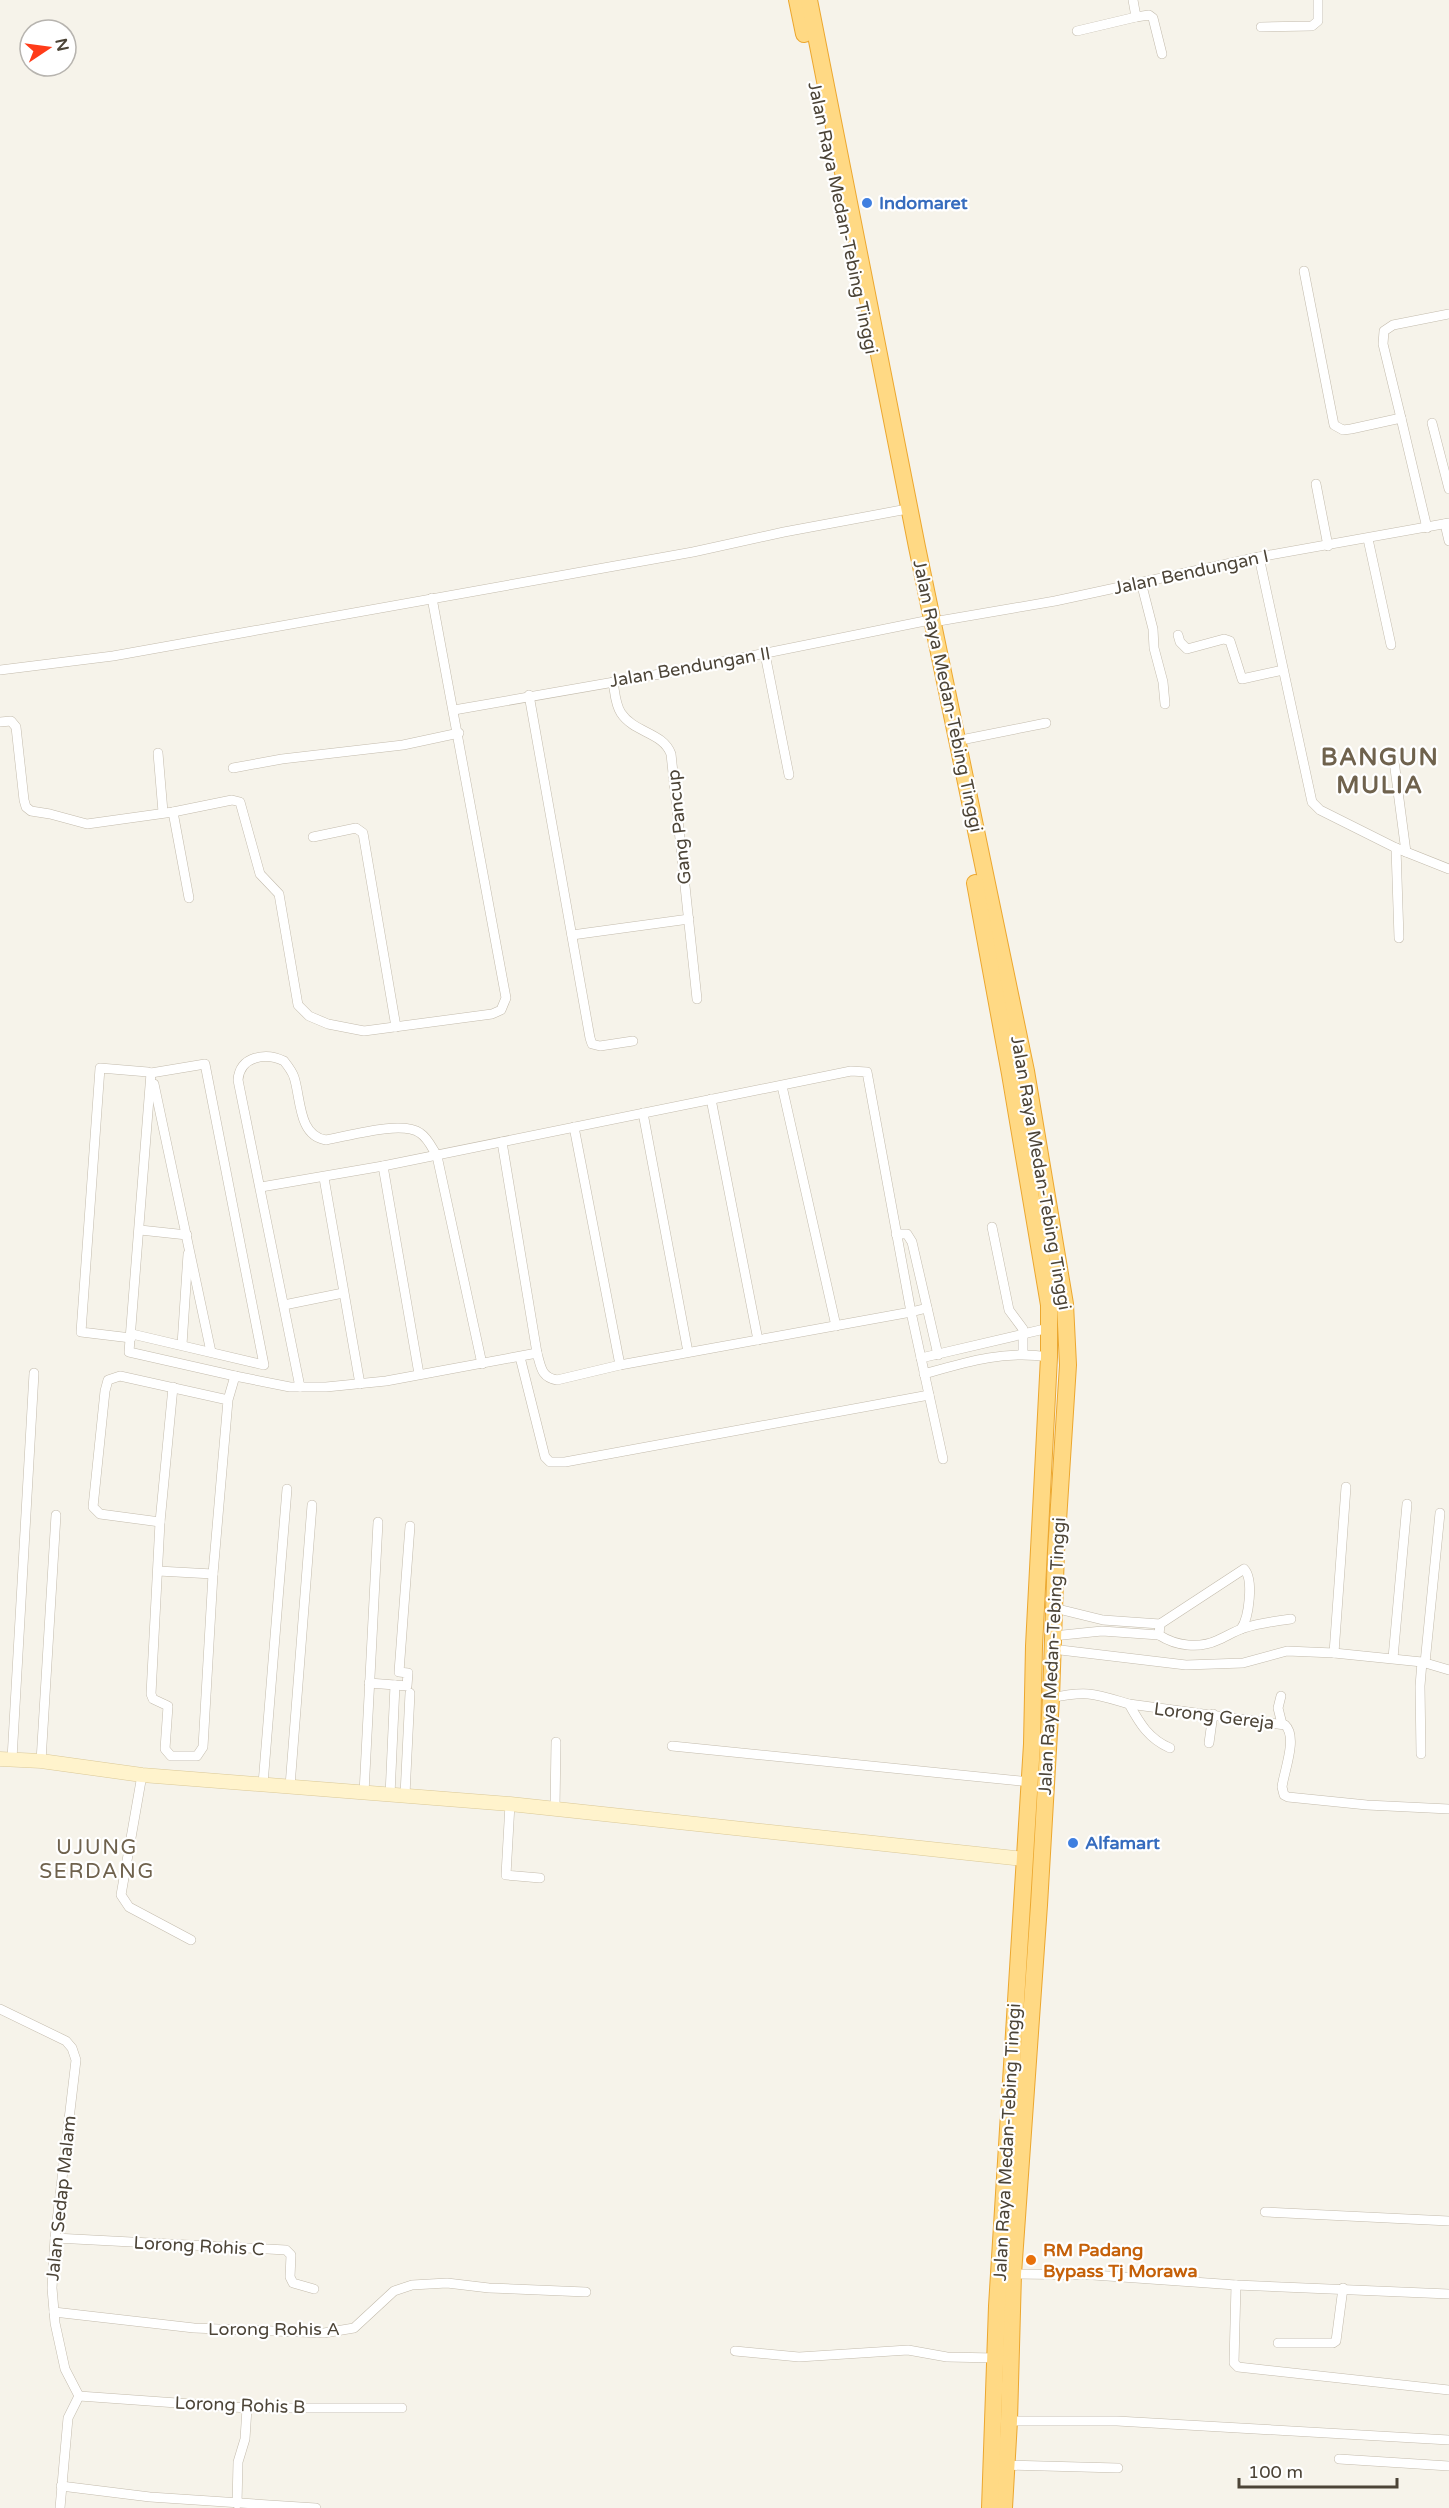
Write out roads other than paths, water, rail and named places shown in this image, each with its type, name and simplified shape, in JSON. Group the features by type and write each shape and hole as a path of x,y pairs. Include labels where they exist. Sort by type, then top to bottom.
{"highway":[{"name":"Jalan Raya Medan-Tebing Tinggi","path":"797,0 902,510 956,741 1026,1071 1062,1278 1068,1365 1059,1516 1048,1551 1024,1859 995,2358 999,2465 1004,2508"},
{"name":"Jalan Raya Medan-Tebing Tinggi","path":"809,0 929,621 1046,1280 1049,1357 1041,1526 1048,1551 1054,1608 1051,1698 1013,2274 1009,2421 990,2508"}],"main road":[{"path":"6,1759 41,1761 142,1775 555,1808 1024,1859"}],"street":[{"path":"1133,0 1136,18"},
{"path":"1261,27 1312,26 1318,21 1318,0"},
{"path":"1077,31 1149,15 1154,18 1162,54"},
{"path":"1304,271 1334,425 1343,430 1401,418"},
{"path":"1427,528 1383,344 1384,331 1393,325 1449,314"},
{"path":"1432,423 1449,489"},
{"path":"1316,484 1328,546"},
{"path":"0,670 113,656 693,552 902,510"},
{"path":"1447,524 1449,541"},
{"name":"Jalan Bendungan I","path":"929,621 1055,601 1259,557 1447,524"},
{"path":"1368,539 1391,645"},
{"path":"1259,557 1312,802 1320,810 1396,848 1446,865"},
{"path":"1142,582 1155,636 1154,648 1163,682 1165,704"},
{"path":"0,722 11,721 16,728 24,801 26,807 31,811 51,813 87,824 237,800 243,806 260,874 279,894 298,1005 301,1010 328,1024 354,1030 396,1027 492,1014 501,1011 505,1003 459,733 432,598"},
{"name":"Jalan Bendungan II","path":"454,710 765,654 929,621"},
{"path":"1178,635 1180,642 1187,649 1224,639 1230,641 1242,679 1283,670"},
{"path":"765,654 789,775"},
{"name":"Gang Pancup","path":"613,682 616,704 621,713 640,730 664,742 671,754 697,999"},
{"path":"529,695 592,1044 600,1046 633,1041"},
{"path":"956,741 1046,723"},
{"path":"233,768 282,759 403,745 459,733"},
{"path":"158,753 168,812 189,898"},
{"path":"1394,761 1406,852"},
{"path":"313,837 356,828 363,833 396,1027"},
{"path":"1396,848 1399,938"},
{"path":"572,934 688,919"},
{"path":"295,1387 284,1305 238,1080 239,1070 252,1059 267,1057 284,1061 294,1078 300,1109 310,1132 315,1137 326,1140 401,1127 409,1128 427,1138 437,1156 482,1364"},
{"path":"205,1064 264,1365 182,1345 131,1336 81,1332 100,1068 150,1073 205,1064"},
{"path":"261,1186 324,1178 437,1156 851,1071 867,1072 911,1312 943,1460"},
{"path":"150,1073 140,1230 129,1352 234,1377 295,1387 360,1384 537,1353"},
{"path":"150,1073 188,1238 211,1352"},
{"path":"782,1086 836,1326"},
{"path":"711,1100 758,1340"},
{"path":"643,1113 688,1352"},
{"path":"574,1127 620,1365"},
{"path":"502,1142 537,1353 542,1373 549,1378 557,1380 620,1365 927,1308"},
{"path":"383,1166 420,1374"},
{"path":"324,1178 360,1384"},
{"path":"992,1227 1009,1310 1012,1317 1021,1324 1023,1353"},
{"path":"140,1230 188,1238"},
{"path":"896,1234 907,1234 912,1242 938,1355"},
{"path":"182,1345 188,1238"},
{"path":"284,1305 343,1293"},
{"path":"921,1358 1049,1329"},
{"path":"924,1374 974,1360 1023,1353 1049,1357"},
{"path":"520,1357 524,1381 545,1456 550,1462 566,1462 929,1395"},
{"path":"6,1759 34,1373"},
{"path":"160,1522 100,1514 93,1507 108,1380 120,1377 228,1396"},
{"path":"173,1387 160,1522 151,1694 153,1699 168,1706 165,1749 171,1756 197,1756 203,1747 213,1574 228,1396 234,1377"},
{"path":"1334,1653 1346,1486"},
{"path":"263,1784 287,1489"},
{"path":"1394,1658 1407,1504"},
{"path":"290,1786 312,1505"},
{"path":"1421,1754 1420,1686 1440,1513"},
{"path":"41,1761 56,1515"},
{"path":"364,1793 378,1522"},
{"path":"369,1683 407,1686 408,1673 399,1672 410,1526"},
{"path":"1054,1608 1103,1620 1160,1624 1244,1569 1248,1577 1248,1619 1241,1629"},
{"path":"158,1571 213,1574"},
{"path":"1053,1642 1102,1631 1159,1635 1172,1643 1192,1645 1215,1642 1241,1629 1268,1621 1292,1619"},
{"path":"1102,1631 1103,1620"},
{"path":"1159,1635 1160,1624"},
{"path":"1053,1642 1186,1665 1243,1664 1287,1651 1394,1658 1424,1662 1449,1670"},
{"path":"390,1795 396,1685"},
{"name":"Lorong Gereja","path":"1051,1698 1088,1692 1129,1704 1282,1724 1289,1728 1292,1737 1282,1787 1284,1795 1367,1805 1449,1809"},
{"path":"405,1795 410,1693"},
{"path":"1281,1696 1278,1708 1282,1724"},
{"path":"1129,1704 1142,1727 1156,1742 1170,1748"},
{"path":"1209,1743 1213,1714"},
{"path":"555,1808 556,1742"},
{"path":"672,1746 1030,1782"},
{"path":"142,1775 121,1895 129,1907 191,1940"},
{"path":"510,1804 506,1875 540,1878"},
{"name":"Jalan Sedap Malam","path":"0,2009 66,2041 72,2048 76,2060 55,2238 52,2288 54,2312 65,2369 80,2396"},
{"path":"1265,2212 1449,2221"},
{"name":"Lorong Rohis C","path":"55,2238 286,2250 291,2254 290,2277 293,2283 314,2289"},
{"path":"1013,2274 1092,2275 1236,2285 1449,2294"},
{"name":"Lorong Rohis A","path":"54,2312 194,2328 324,2333 354,2328 394,2291 412,2284 447,2283 489,2288 586,2292"},
{"path":"1236,2285 1234,2363 1238,2367 1449,2390"},
{"path":"1278,2343 1333,2343 1336,2341 1342,2288"},
{"path":"735,2352 799,2357 908,2350 947,2357 995,2358"},
{"path":"60,2508 68,2418 80,2396"},
{"name":"Lorong Rohis B","path":"80,2396 248,2409 402,2408"},
{"path":"237,2504 238,2462 245,2439 248,2409"},
{"path":"1009,2421 1117,2421 1449,2440"},
{"path":"1339,2459 1449,2466"},
{"path":"999,2465 1118,2468"},
{"path":"61,2486 237,2504 316,2508"}],"place":[{"name":"Indomaret","path":"867,203"},
{"name":"Alfamart","path":"1073,1843"},
{"name":"RM Padang Bypass Tj Morawa","path":"1031,2260"}],"district":[{"name":"BANGUN MULIA","path":"1380,771"},
{"name":"UJUNG SERDANG","path":"97,1859"}]}
